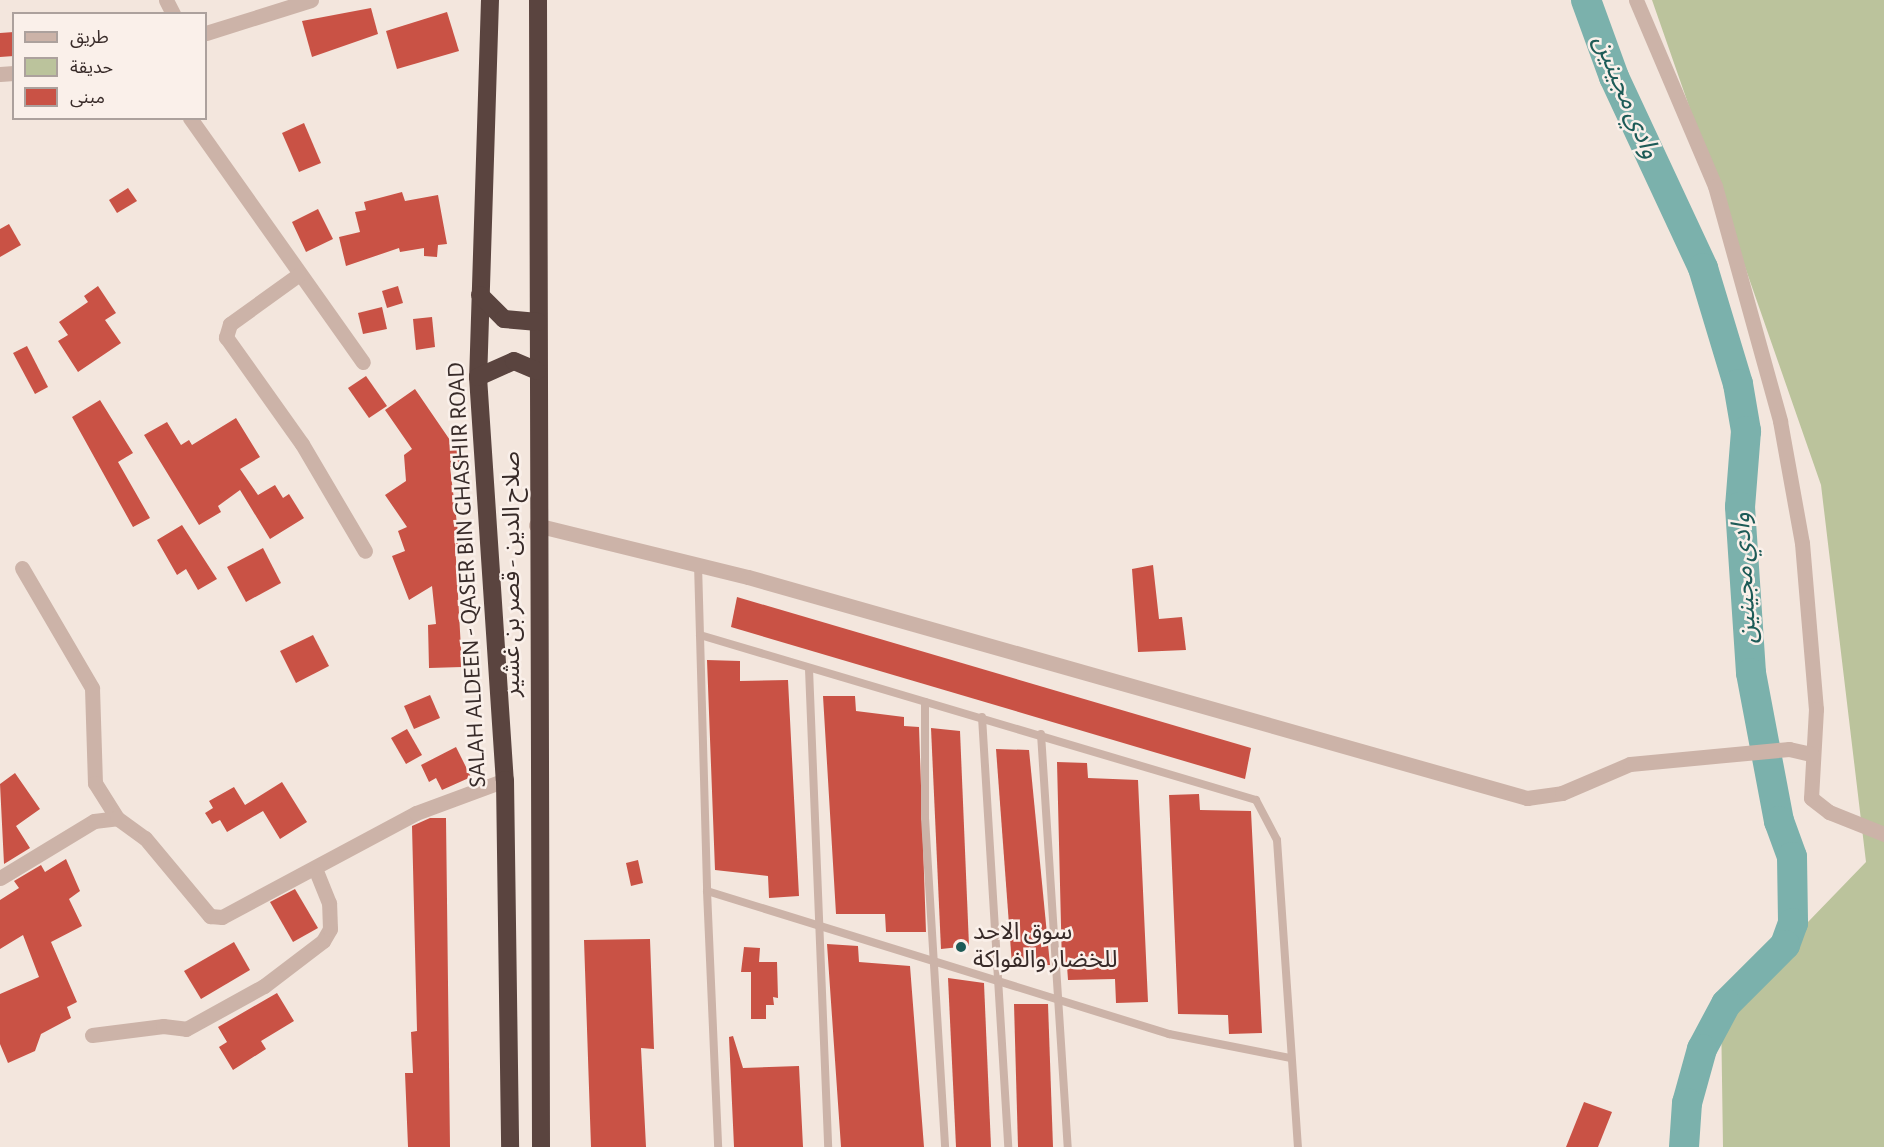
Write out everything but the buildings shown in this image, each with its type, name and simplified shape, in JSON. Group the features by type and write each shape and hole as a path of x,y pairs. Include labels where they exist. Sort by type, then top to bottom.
{"highway":[{"name":"SALAH ALDEEN - QASER BIN GHASHIR ROAD","path":"490,0 478,376 505,780 510,1147"},
{"name":"صلاح الدين - قصر بن غشير","path":"538,0 536,525 541,1147"},
{"path":"480,295 504,319 538,322"},
{"path":"478,376 514,361 537,371"}],"street":[{"path":"207,33 311,0"},
{"path":"1636,0 1715,186 1780,421 1802,543 1816,709 1811,754 1811,798 1817,805 1884,834"},
{"path":"190,120 298,275 363,362"},
{"path":"298,275 230,324 226,337 302,444 365,551"},
{"path":"536,525 698,563 1527,798 1562,794 1630,764 1749,754 1772,755 1790,749 1811,754"},
{"path":"22,568 92,688 95,783 117,818 145,838 214,918 316,870 416,813 505,780"},
{"path":"0,878 94,821 117,818"},
{"path":"92,1035 163,1026 186,1029 264,986 323,942 330,929 329,903 316,870"}],"lane":[{"path":"698,563 707,891 718,1147"},
{"path":"700,634 809,669 1205,782 1256,800 1265,812 1277,840 1290,1058 1298,1147"},
{"path":"809,669 821,922 828,1147"},
{"path":"925,702 932,957 945,1147"},
{"path":"982,717 1008,1147"},
{"path":"1041,734 1061,1000 1068,1147"},
{"path":"707,891 821,922 997,976 1061,1000 1169,1034 1290,1058"}],"green space":[{"path":"1652,0 1884,0 1884,1147 1723,1147 1721,1012 1866,862 1821,485"}],"waterway":[{"name":"وادي مجينين","path":"1586,0 1614,77 1703,268 1738,384 1746,431 1740,507 1751,673 1779,821 1792,857 1793,923 1785,945 1726,1004 1702,1049 1687,1103 1684,1147"}],"place":[{"name":"سوق الاحد للخضار والفواكة","path":"961,947"}]}
